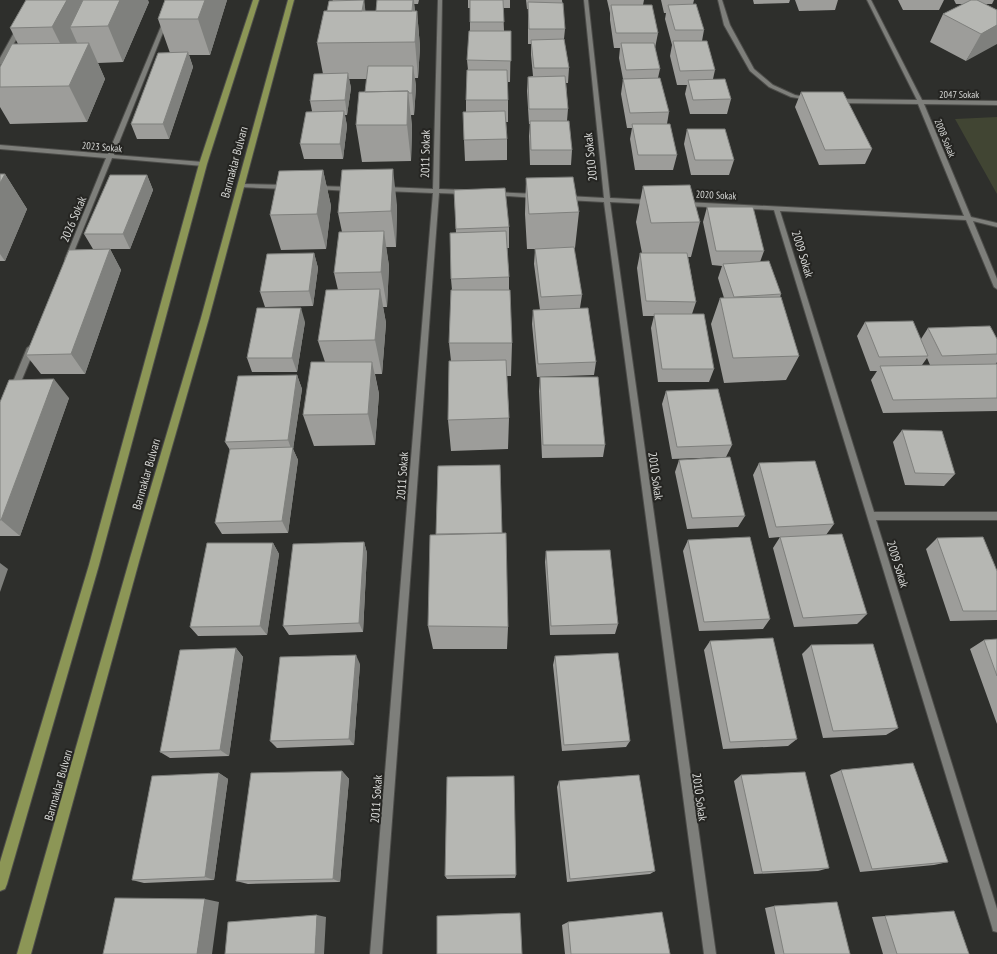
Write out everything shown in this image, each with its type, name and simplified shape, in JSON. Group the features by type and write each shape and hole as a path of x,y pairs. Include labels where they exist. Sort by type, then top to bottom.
{"main road":[{"path":"0,884 94,565 203,164 256,0"},
{"name":"Barınaklar Bulvarı","path":"24,954 242,186 292,0"}],"street":[{"name":"2026 Sokak","path":"66,264 174,0"},
{"name":"2011 Sokak","path":"376,954 436,191 440,0"},
{"name":"2010 Sokak","path":"586,0 606,200 710,954"},
{"path":"720,0 727,25 752,70 771,86 793,96 811,100"},
{"name":"2008 Sokak","path":"869,0 921,103 997,287"},
{"path":"0,64 22,25"},
{"path":"835,101 921,103"},
{"name":"2047 Sokak","path":"921,103 997,103"},
{"name":"2023 Sokak","path":"0,147 203,164"},
{"path":"242,186 296,188"},
{"path":"311,188 358,189"},
{"path":"381,189 475,193"},
{"path":"490,194 544,196"},
{"path":"560,197 653,202"},
{"name":"2020 Sokak","path":"676,203 968,218 997,225"},
{"name":"2009 Sokak","path":"776,208 997,928"},
{"path":"12,394 33,343"},
{"path":"871,516 997,516"}],"green space":[{"path":"997,117 997,194 955,119"}],"building":[{"path":"26,0 67,0 52,27 10,28"},
{"path":"83,0 120,0 108,26 70,27"},
{"path":"165,0 205,0 198,19 158,19"},
{"path":"364,0 362,11 327,11 329,1"},
{"path":"377,0 413,0 412,11 376,11"},
{"path":"470,0 503,0 504,22 470,22"},
{"path":"971,0 977,0 997,10 997,25 981,34 943,14"},
{"path":"528,2 563,3 565,29 529,29"},
{"path":"696,4 704,30 675,30 668,5"},
{"path":"611,5 652,5 658,33 616,33"},
{"path":"324,11 417,11 415,42 317,43"},
{"path":"469,31 511,31 511,61 467,60"},
{"path":"564,39 569,68 534,68 531,40"},
{"path":"673,41 707,41 715,70 680,71"},
{"path":"89,43 69,86 0,87 0,67 12,44"},
{"path":"621,43 654,43 660,69 626,70"},
{"path":"188,52 163,124 131,124 158,53"},
{"path":"368,66 413,66 412,93 409,93 408,91 365,92"},
{"path":"467,70 507,70 508,100 466,100"},
{"path":"348,73 345,100 310,101 314,74"},
{"path":"565,76 568,109 529,109 528,77"},
{"path":"660,78 669,112 630,113 623,79"},
{"path":"725,79 731,99 693,100 688,80"},
{"path":"408,91 407,125 356,125 359,92"},
{"path":"801,92 843,92 872,149 825,150"},
{"path":"344,111 340,144 300,144 306,112"},
{"path":"505,111 507,139 464,140 463,112"},
{"path":"530,121 569,121 572,150 531,150"},
{"path":"632,124 670,124 677,155 638,155"},
{"path":"687,129 725,129 734,160 695,160"},
{"path":"393,169 391,211 338,213 342,170"},
{"path":"323,170 317,214 270,215 279,171"},
{"path":"0,174 5,174 0,183"},
{"path":"110,175 147,175 123,234 84,234"},
{"path":"573,177 579,212 529,214 526,178"},
{"path":"690,185 700,222 651,223 643,186"},
{"path":"505,188 509,227 456,229 454,190"},
{"path":"707,207 753,207 764,251 716,251"},
{"path":"384,231 381,272 334,273 339,232"},
{"path":"506,231 509,277 451,279 450,233"},
{"path":"574,247 582,295 541,297 535,249"},
{"path":"110,249 71,354 26,355 69,250"},
{"path":"314,253 309,291 260,292 267,254"},
{"path":"640,253 687,253 696,302 646,301"},
{"path":"769,261 781,294 734,297 723,264"},
{"path":"380,289 375,340 318,341 326,290"},
{"path":"451,290 510,290 512,343 449,343"},
{"path":"781,297 799,356 733,358 720,298"},
{"path":"257,308 301,308 292,358 247,358"},
{"path":"588,308 596,362 538,364 533,310"},
{"path":"654,314 704,314 714,369 662,369"},
{"path":"913,321 928,356 879,357 865,322"},
{"path":"990,326 997,339 997,354 942,356 928,328"},
{"path":"506,360 509,418 448,420 449,361"},
{"path":"311,362 372,362 368,414 303,415"},
{"path":"997,364 997,398 893,400 880,366"},
{"path":"297,375 288,440 225,442 238,376"},
{"path":"540,377 598,377 605,445 543,445"},
{"path":"54,379 0,520 0,402 9,380"},
{"path":"718,389 732,445 677,447 666,391"},
{"path":"902,430 942,431 955,474 915,473"},
{"path":"293,447 282,521 215,523 230,449"},
{"path":"730,457 745,516 692,518 679,460"},
{"path":"815,461 834,524 776,527 759,463"},
{"path":"500,465 502,533 436,534 438,466"},
{"path":"506,533 508,627 428,626 430,535"},
{"path":"842,534 867,614 803,618 780,537"},
{"path":"750,537 770,619 704,622 688,540"},
{"path":"983,537 997,571 997,611 963,611 937,538"},
{"path":"364,542 359,623 283,626 293,544"},
{"path":"207,543 273,543 260,626 190,627"},
{"path":"610,550 618,624 551,626 546,551"},
{"path":"773,638 797,739 730,742 710,641"},
{"path":"997,639 997,676 984,640"},
{"path":"873,644 898,728 833,731 811,645"},
{"path":"236,648 220,750 160,752 180,650"},
{"path":"618,653 630,741 564,745 555,656"},
{"path":"356,655 349,739 270,741 280,657"},
{"path":"913,763 948,862 872,869 841,770"},
{"path":"342,771 333,879 236,881 251,773"},
{"path":"805,772 829,868 762,872 741,775"},
{"path":"219,773 205,877 132,880 152,776"},
{"path":"639,775 655,871 570,879 559,781"},
{"path":"514,776 516,875 445,876 447,777"},
{"path":"115,898 205,899 197,954 103,954"},
{"path":"837,902 850,954 784,954 774,906"},
{"path":"954,911 969,954 897,954 885,916"},
{"path":"662,912 670,954 571,954 568,922"},
{"path":"520,913 522,954 437,954 437,916"},
{"path":"317,915 315,954 225,954 228,922"}]}
